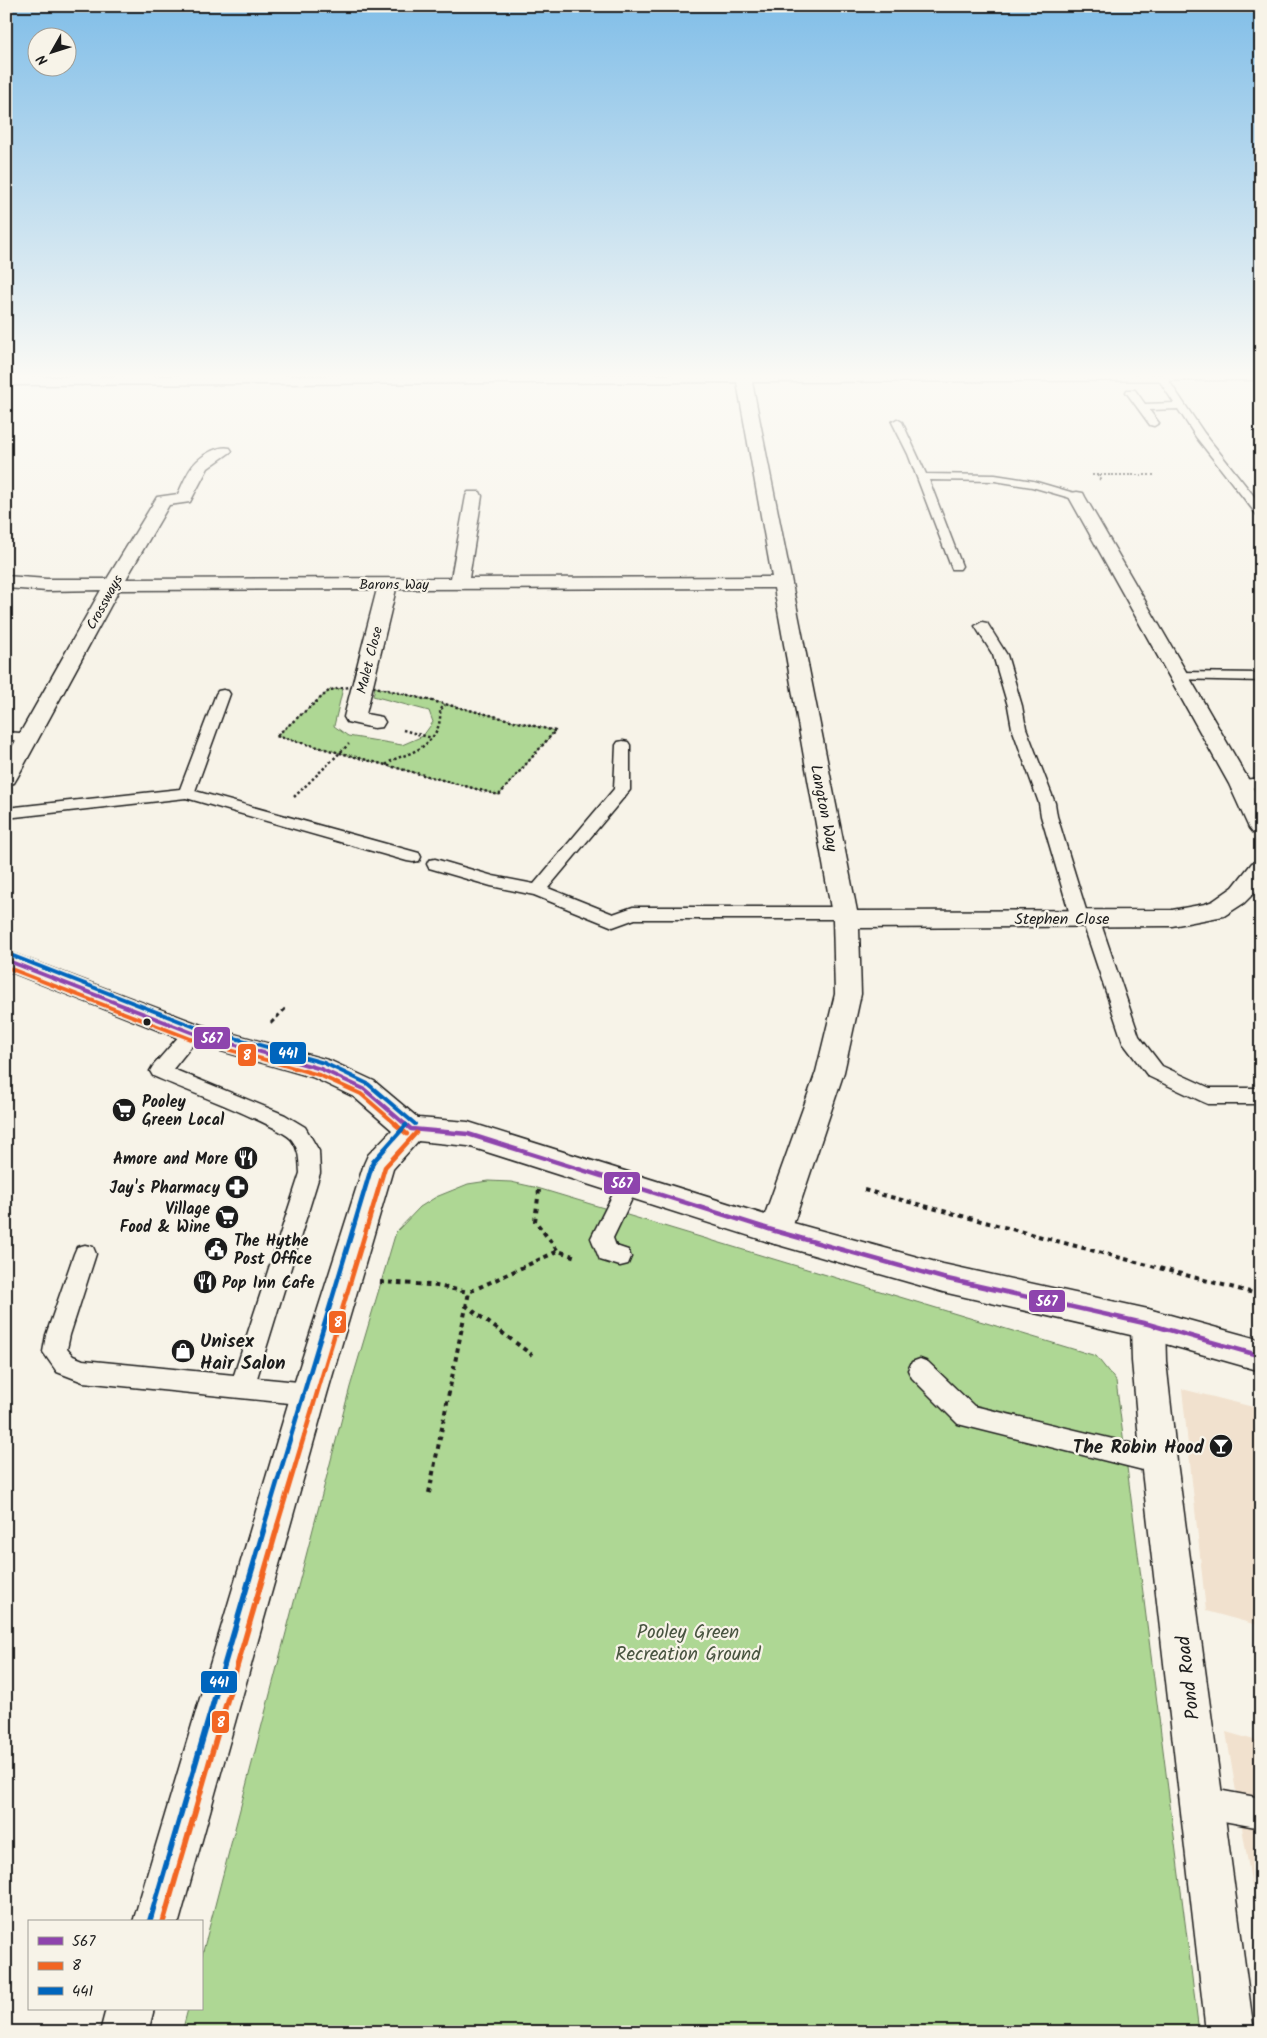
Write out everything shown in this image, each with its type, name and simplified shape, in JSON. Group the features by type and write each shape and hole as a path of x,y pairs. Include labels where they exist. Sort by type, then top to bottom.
{"street":[{"name":"Crossways","path":"6,778 113,585 163,501 184,498 199,470"},
{"name":"Langton Way","path":"762,470 846,917 848,994 832,1064 775,1231"},
{"path":"459,583 474,496"},
{"path":"1077,497 1240,784 1261,828"},
{"name":"Barons Way","path":"6,582 47,585 113,585 783,582"},
{"name":"Malet Close","path":"374,722 355,717 388,584"},
{"name":"Stephen Close","path":"846,917 1172,918 1215,910 1238,896 1255,878 1261,868"},
{"path":"6,960 193,1033 321,1069 364,1089 412,1129 468,1134 775,1231 943,1278 1148,1324 1261,1356"},
{"path":"157,1920 309,1394 380,1164 412,1129"},
{"name":"Pond Road","path":"1148,1324 1149,1361 1159,1462 1230,2032"},
{"path":"124,2032 130,2010"}],"lane":[{"path":"920,470 956,566"},
{"path":"1227,470 1261,513"},
{"path":"923,477 995,478 1033,484 1077,497"},
{"path":"982,626 1000,655 1015,706 1019,728 1046,802 1048,816 1130,1038 1155,1071 1208,1096 1261,1096"},
{"path":"1178,676 1261,677"},
{"path":"186,793 223,694"},
{"path":"6,736 29,737"},
{"path":"538,890 622,790 623,745"},
{"path":"1240,784 1261,783"},
{"path":"6,813 186,793 413,857"},
{"path":"435,864 491,882 538,890 613,921 633,913 846,917"},
{"path":"193,1033 160,1071 278,1121 298,1133 309,1151 310,1173 242,1387"},
{"path":"620,1257 608,1253 602,1238 628,1184"},
{"path":"85,1254 58,1335 55,1352 65,1364 83,1371 309,1394"},
{"path":"920,1370 966,1416 1159,1462"},
{"path":"1202,1802 1261,1813"}],"path":[{"path":"363,685 445,705 555,731 499,795 276,736 330,690 363,685"},
{"path":"386,765 392,759 420,748 432,738 440,729 442,722 440,710 445,705"},
{"path":"273,817 374,722"},
{"path":"266,1029 287,1007"},
{"path":"544,1158 535,1220 558,1251 577,1257"},
{"path":"864,1190 1261,1295"},
{"path":"344,1280 431,1285 469,1292 558,1251"},
{"path":"429,1493 469,1292"},
{"path":"465,1305 532,1355"}],"shaded area":[{"path":"1182,1389 1261,1409 1261,1626 1206,1611"},
{"path":"1226,1732 1261,1742 1261,1888 1252,1887"}],"green space":[{"path":"375,687 555,731 499,795 276,736 330,690 343,688 334,726 348,736 402,745 423,736 433,722 429,711 373,696"},
{"name":"Pooley Green Recreation Ground","path":"488,1181 511,1182 534,1187 1096,1356 1116,1381 1199,2032 182,2032 188,2010 202,2010 202,1955 350,1387 396,1232 420,1207 436,1197 468,1184"}],"transit line":[{"name":"441","path":"8,954 195,1027 324,1063 368,1084 415,1124"},
{"name":"567","path":"6,960 193,1033 321,1069 364,1089 411,1129 468,1134 775,1231 943,1278 1148,1324 1261,1356"},
{"name":"8","path":"6,967 191,1039 319,1075 361,1094 407,1134"},
{"name":"441","path":"150,1920 303,1392 373,1162 406,1125"},
{"name":"8","path":"164,1920 315,1396 385,1167 416,1133"}],"place":[{"name":"Pooley Green Local","path":"124,1110"},
{"name":"Amore and More","path":"246,1158"},
{"name":"Jay's Pharmacy","path":"237,1187"},
{"name":"Village Food & Wine","path":"227,1217"},
{"name":"The Hythe Post Office","path":"216,1249"},
{"name":"Pop Inn Cafe","path":"205,1282"},
{"name":"Unisex Hair Salon","path":"183,1351"},
{"name":"The Robin Hood","path":"1221,1446"}]}
